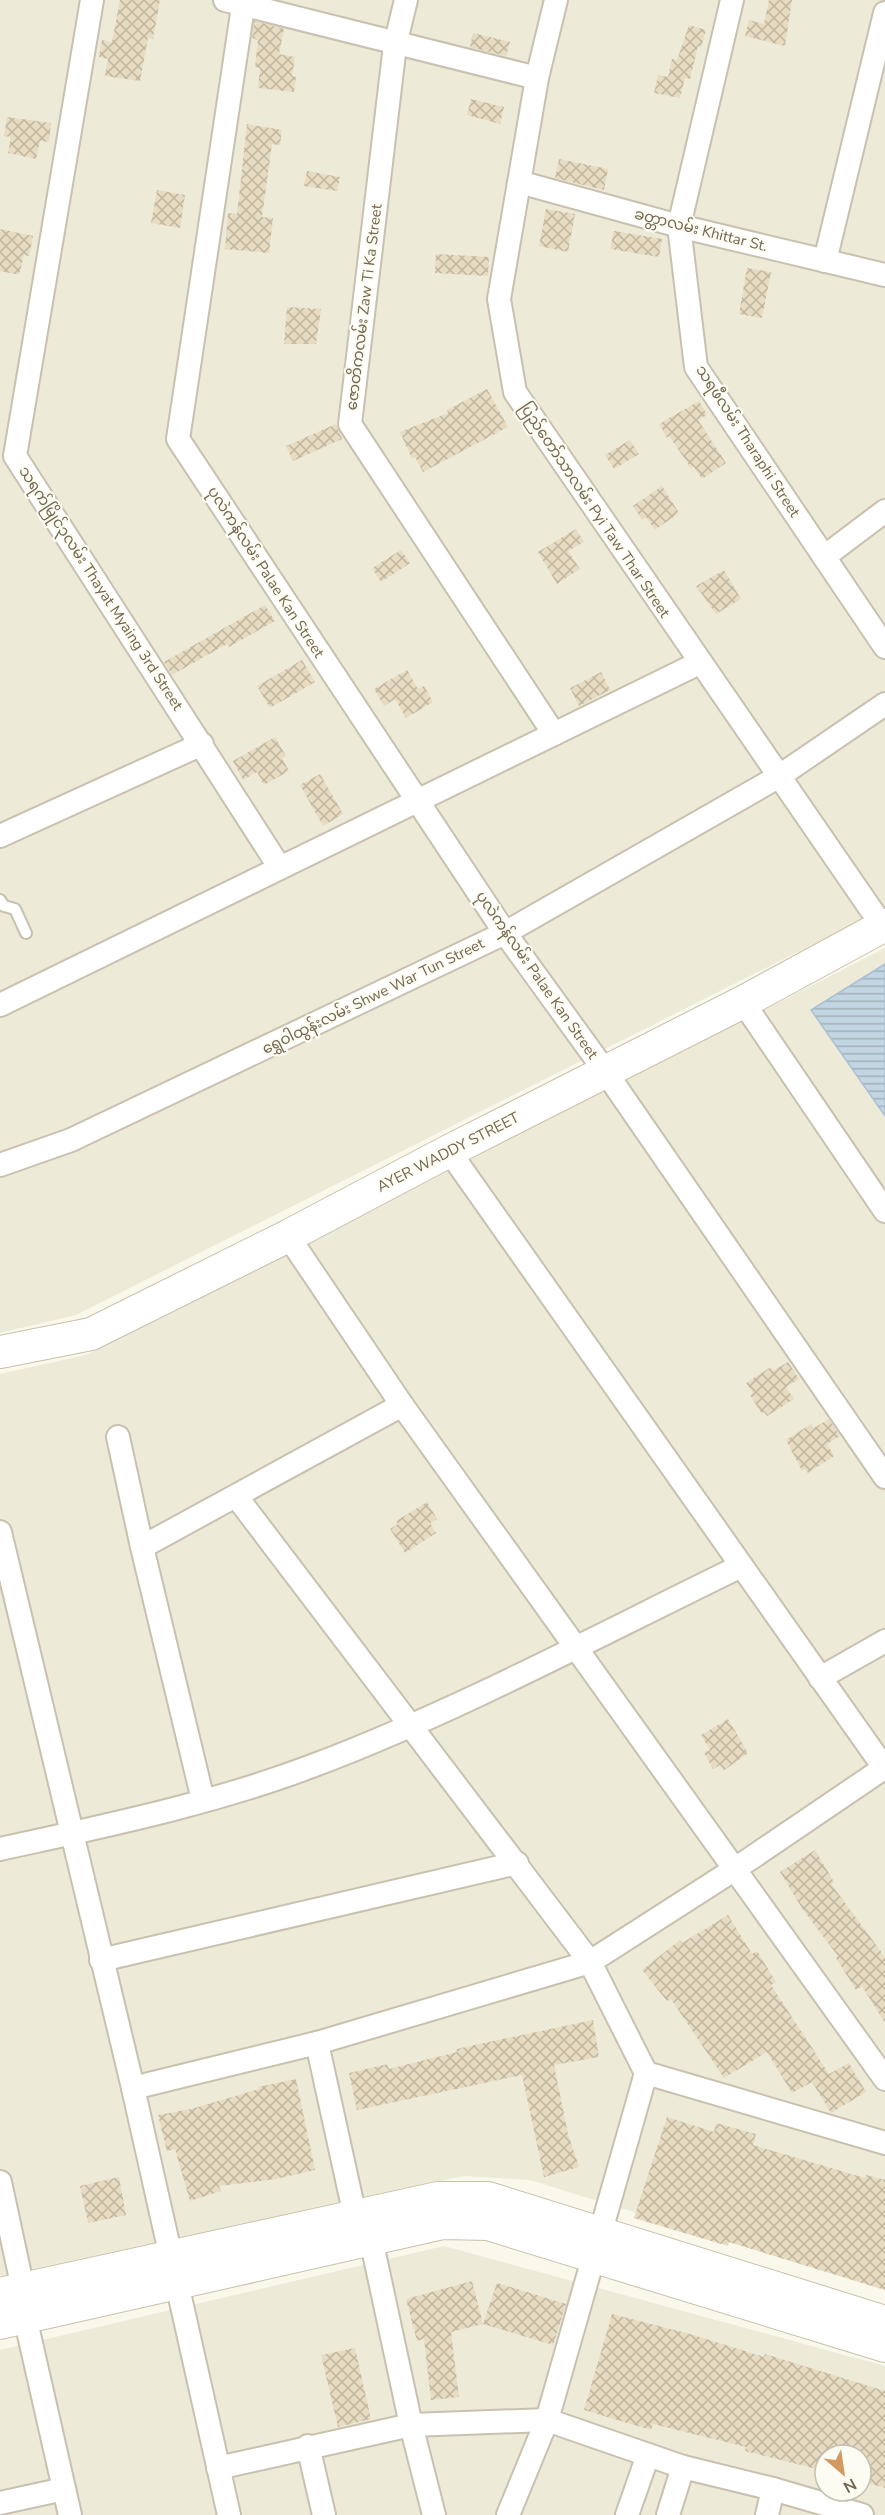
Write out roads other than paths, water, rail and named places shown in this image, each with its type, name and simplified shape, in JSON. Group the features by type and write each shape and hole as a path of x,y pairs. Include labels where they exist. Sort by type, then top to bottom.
{"street":[{"name":"သရက်မြိုင်၃လမ်း Thayat Myaing 3rd Street","path":"92,0 8,455 202,744 280,868"},
{"name":"ဇောတိကလမ်း Zaw Ti Ka Street","path":"406,0 395,45 350,424 554,734"},
{"name":"ပြည်တော်သာလမ်း Pyi Taw Thar Street","path":"556,0 537,78 499,299 515,392 699,663 884,926"},
{"name":"သရဖီလမ်း Tharaphi Street","path":"732,0 679,225 696,367 885,647"},
{"path":"238,2 395,45 537,78"},
{"name":"ပုလဲကန်လမ်း Palae Kan Street","path":"238,2 178,439 505,933 605,1071 885,1477"},
{"path":"825,261 885,13"},
{"name":"ခတ္တာလမ်း Khittar St.","path":"519,182 679,225 885,275"},
{"path":"824,557 885,511"},
{"path":"0,1005 699,663"},
{"name":"ရွှေဝါထွန်းလမ်း Shwe War Tun Street","path":"0,1165 70,1140 505,933 778,777 885,704"},
{"path":"0,836 202,744"},
{"name":"AYER WADDY STREET","path":"0,1352 91,1334 288,1236 449,1151 743,1002 884,926"},
{"path":"743,1002 885,1211"},
{"path":"133,2088 316,2043 590,1962 735,1869 884,1769 449,1151"},
{"path":"288,1236 402,1405 577,1646 885,2079"},
{"path":"142,1547 402,1405"},
{"path":"118,1437 203,1800"},
{"path":"236,1496 590,1962 646,2073 547,2420 508,2515"},
{"path":"0,1532 133,2088 229,2515"},
{"path":"0,1849 203,1800 312,1766 411,1724 741,1566"},
{"path":"820,1678 885,1641"},
{"path":"101,1960 517,1863"},
{"path":"316,2043 434,2515"},
{"path":"646,2073 885,2143"},
{"path":"0,2182 12,2306 70,2515"},
{"path":"12,2306 363,2228 443,2223 488,2224 597,2244 885,2322"},
{"path":"597,2244 885,2346"},
{"path":"219,2469 308,2446 411,2425 547,2420 683,2467 773,2489 862,2515"},
{"path":"308,2446 324,2515"},
{"path":"627,2515 648,2455"},
{"path":"668,2515 683,2467"},
{"path":"0,2503 64,2489"},
{"path":"767,2515 773,2489"}],"lane":[{"path":"0,900 4,906 15,909 26,933"}],"water":[{"path":"885,964 885,1116 811,1010"}]}
